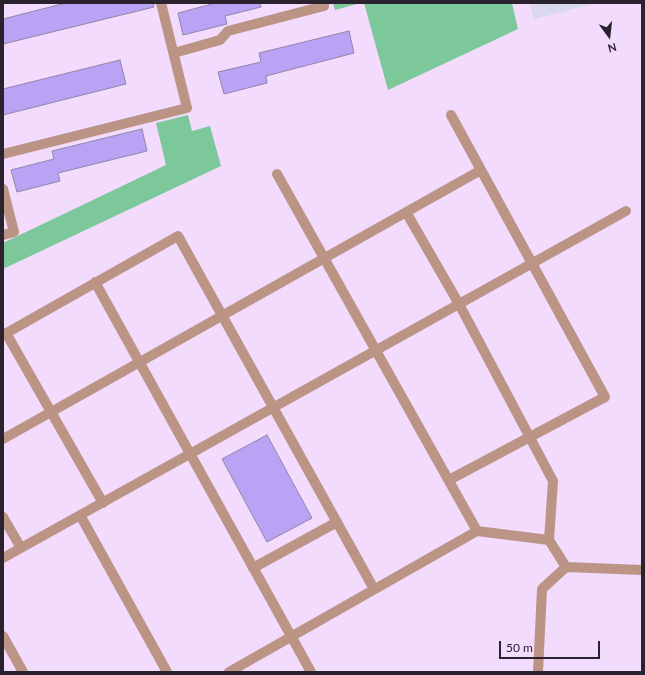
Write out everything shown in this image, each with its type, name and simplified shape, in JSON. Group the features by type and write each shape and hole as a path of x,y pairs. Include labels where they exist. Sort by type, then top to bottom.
{"street":[{"path":"3,154 187,108 161,3"},
{"path":"174,53 220,40 228,31 324,6 324,3"},
{"path":"449,480 605,397 451,115"},
{"path":"3,439 481,170"},
{"path":"277,174 477,531"},
{"path":"3,188 14,232 3,235"},
{"path":"3,558 626,211"},
{"path":"406,212 459,304 553,481 548,540 566,567"},
{"path":"103,503 4,334 178,236 374,589"},
{"path":"95,282 311,672"},
{"path":"80,515 167,672"},
{"path":"3,517 21,548"},
{"path":"253,568 337,522"},
{"path":"229,672 477,531 548,540"},
{"path":"538,672 542,589 566,567 642,570"},
{"path":"3,636 23,672"}],"shaded area":[{"path":"530,3 597,3 534,19"}],"green space":[{"path":"333,3 361,3 335,10"},
{"path":"364,3 512,3 518,29 388,90"},
{"path":"188,115 192,131 210,126 221,166 3,269 3,243 166,165 156,123"}],"building":[{"path":"66,3 153,3 154,7 3,44 3,19"},
{"path":"216,3 260,3 261,7 225,16 227,24 183,35 178,13"},
{"path":"349,31 354,53 266,76 267,83 224,94 218,72 261,62 259,53"},
{"path":"120,60 126,84 3,115 3,89"},
{"path":"142,129 147,151 58,173 60,181 17,192 11,170 54,159 52,151"},
{"path":"267,435 312,518 267,542 222,459"}]}
